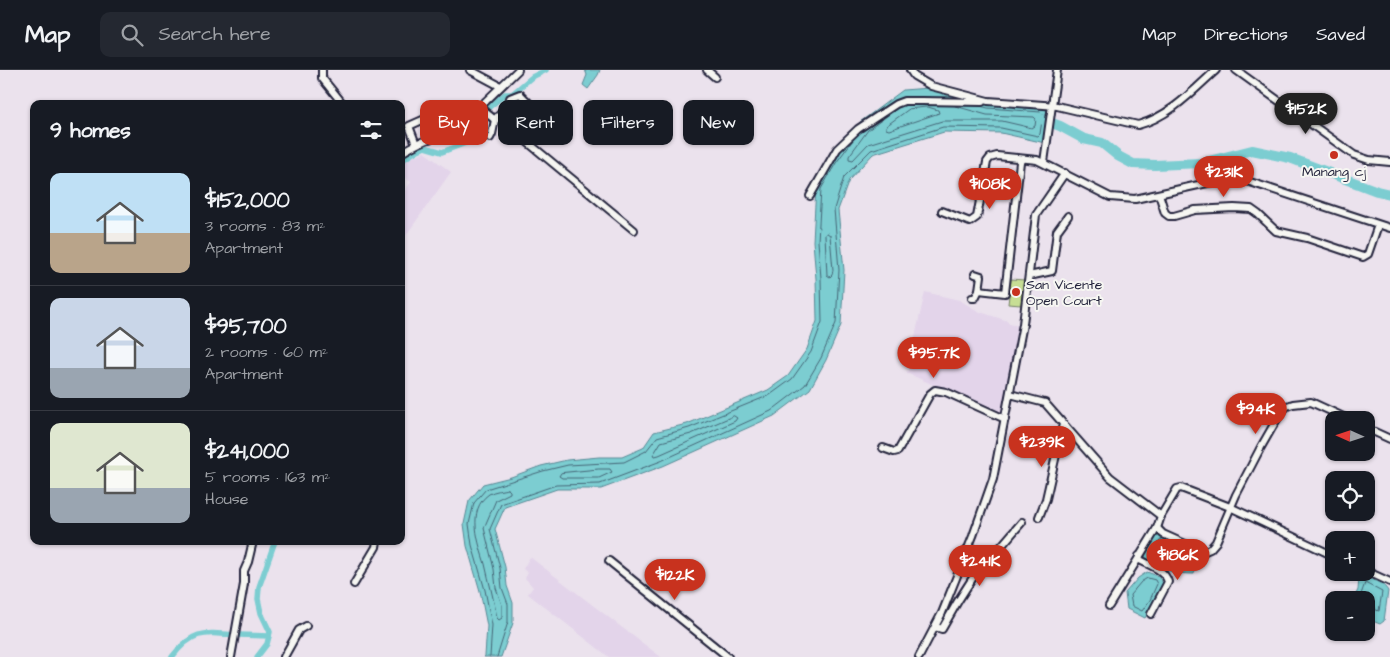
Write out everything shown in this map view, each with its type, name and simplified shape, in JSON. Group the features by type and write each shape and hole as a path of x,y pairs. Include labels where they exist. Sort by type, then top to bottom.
{"street":[{"path":"322,70 322,78 339,100"},
{"path":"470,70 500,86"},
{"path":"488,103 500,86 518,70"},
{"path":"707,70 715,77"},
{"path":"910,70 914,76 935,87 988,101"},
{"path":"1044,162 1056,70"},
{"path":"810,196 837,149 858,129 896,104 904,101 988,101 1052,105 1138,124 1149,122 1184,100 1216,70"},
{"path":"1236,70 1354,155 1369,160 1390,162"},
{"path":"510,100 510,98 520,94 526,100"},
{"path":"488,113 634,230"},
{"path":"490,138 496,118"},
{"path":"416,144 409,126 420,121"},
{"path":"405,151 420,142"},
{"path":"942,210 963,220 974,221 978,218 987,162 990,158 997,156 1044,162 1110,196 1135,199 1220,180 1242,179 1390,228"},
{"path":"979,290 1005,293 1020,162 1022,159"},
{"path":"921,656 942,613 973,536 993,479 1023,324 1036,215 1065,173"},
{"path":"1159,194 1165,212 1169,216 1196,210 1234,208 1251,210 1276,231 1307,238 1362,257 1368,254 1380,225"},
{"path":"1029,276 1052,271 1057,231 1068,216"},
{"path":"972,298 975,298 979,290 981,276 975,274"},
{"path":"883,448 894,452 898,451 930,394 935,390 946,392 1004,419"},
{"path":"1010,394 1045,403 1110,477 1161,516"},
{"path":"1157,528 1163,534 1203,552 1210,549 1216,542 1230,507 1281,412 1287,406 1293,404 1311,402 1330,411"},
{"path":"1040,517 1064,424"},
{"path":"1375,432 1390,439"},
{"path":"1109,606 1157,528 1161,516 1177,489 1181,488 1230,507 1325,552"},
{"path":"935,627 942,629 981,565 998,550 1022,522"},
{"path":"232,657 244,584 244,571 253,545"},
{"path":"354,584 376,545"},
{"path":"1139,556 1140,560 1163,572 1168,582 1151,614"},
{"path":"609,562 728,657"},
{"path":"1375,575 1390,582"},
{"path":"284,657 298,630 306,626"}],"shaded area":[{"path":"424,152 451,172 405,237 405,190 411,182 405,178 405,160"},
{"path":"925,292 959,300 980,312 1008,321 1008,323 1019,325 1004,417 907,373"},
{"path":"530,557 661,657 609,657 528,594 533,587 525,578 528,573 523,569"}],"green space":[{"name":"San Vicente Open Court","path":"1011,279 1024,280 1021,305 1008,304"}],"water":[{"path":"585,70 600,70 588,89 583,85 587,75"},
{"path":"929,88 957,95 1048,107 1045,143 1001,133 944,132 873,154 849,180 838,210 844,270 841,325 826,360 810,389 774,416 663,466 601,489 557,489 505,507 495,529 505,567 507,586 513,603 513,623 501,657 484,657 487,626 480,591 467,546 464,524 469,501 483,484 511,477 541,466 567,460 622,457 643,448 654,432 687,424 768,390 788,376 807,349 817,321 813,241 816,187 860,122 903,90"},
{"path":"1157,535 1162,535 1198,552 1199,556 1194,574 1169,571 1147,561 1145,555"},
{"path":"1147,572 1158,576 1163,583 1155,602 1145,618 1127,609 1125,593 1138,578"},
{"path":"1359,581 1375,581 1388,591 1384,621 1380,624 1375,622 1375,591 1358,590"}],"waterway":[{"path":"405,158 425,147 442,152 471,141 476,135 486,110 505,94 512,94 532,77 546,70"},
{"path":"1041,119 1060,126 1084,139 1102,143 1118,156 1133,164 1201,163 1252,150 1290,158 1377,191 1390,194"},
{"path":"257,657 267,644 270,632 261,613 258,599 259,587 274,545"},
{"path":"172,657 186,642 198,635 234,635"},
{"path":"239,635 269,636"}],"place":[{"name":"Manang cj","path":"1334,155"},
{"name":"San Vicente Open Court","path":"1016,292"}]}
